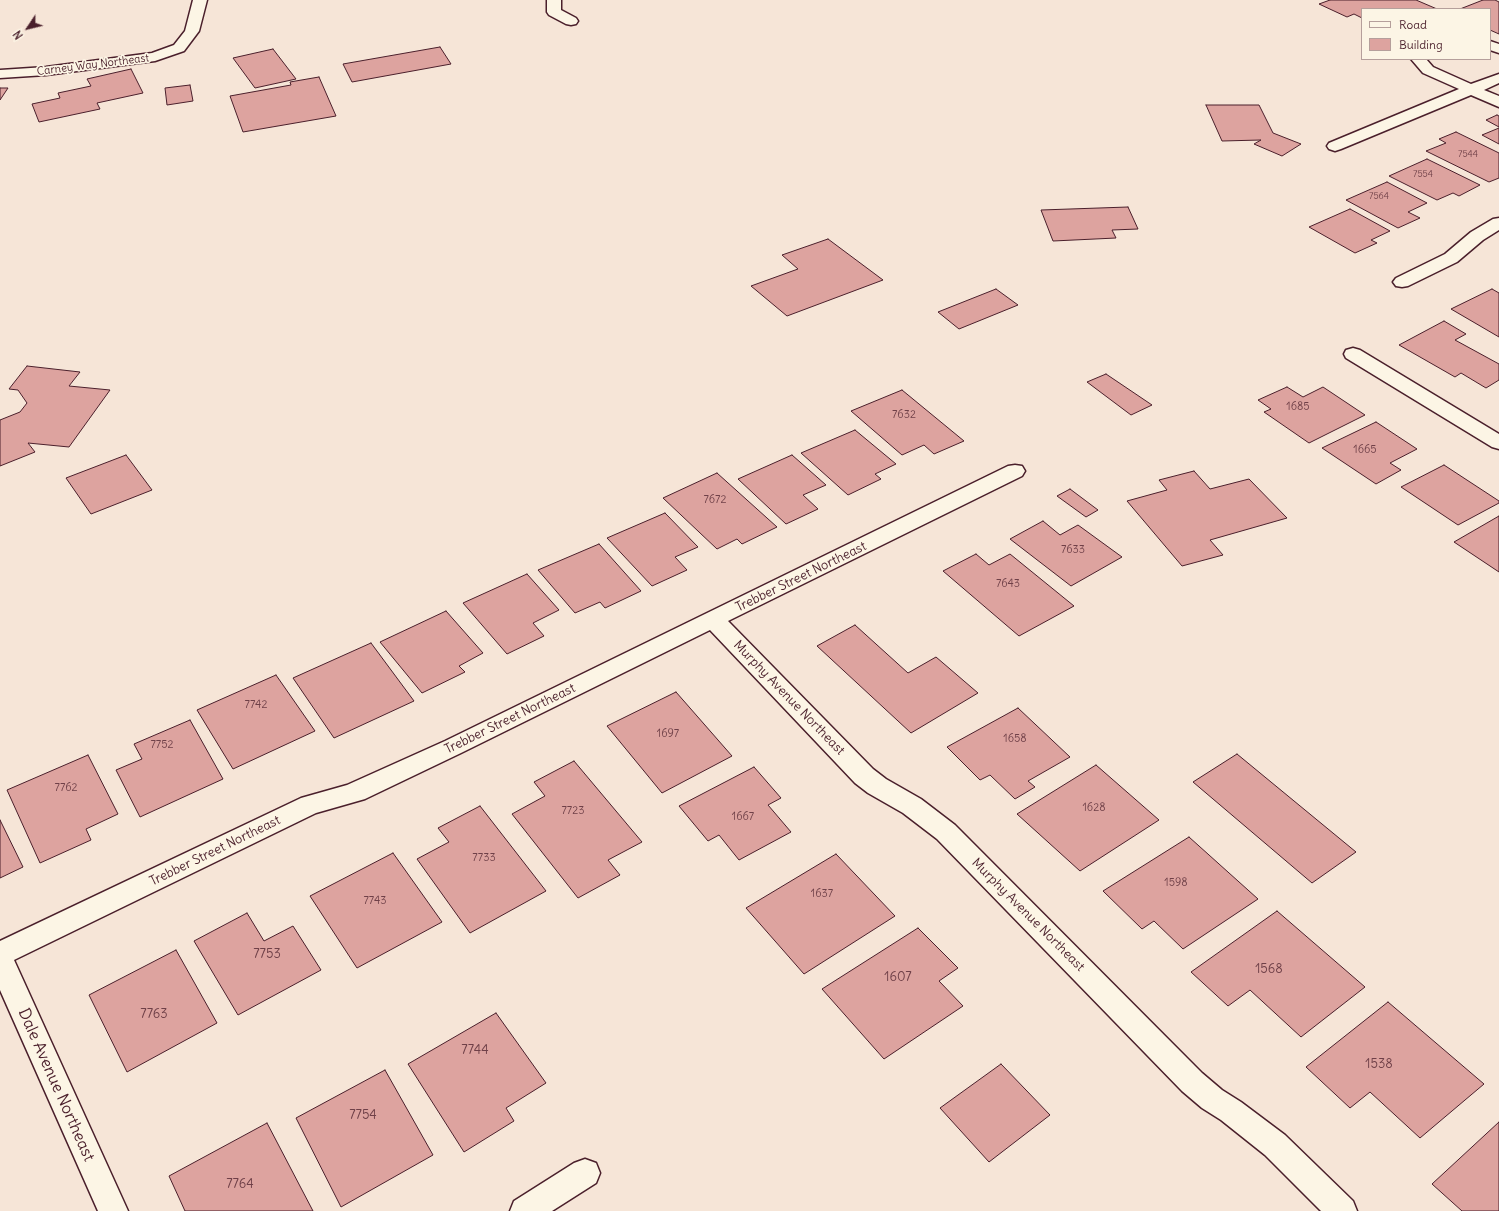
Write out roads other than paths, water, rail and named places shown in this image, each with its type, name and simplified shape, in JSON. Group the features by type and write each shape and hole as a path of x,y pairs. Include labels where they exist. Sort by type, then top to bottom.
{"street":[{"name":"Carney Way Northeast","path":"0,74 46,71 156,57 179,48 192,31 200,0"},
{"path":"554,0 554,12 571,21"},
{"path":"1419,60 1428,70 1499,102"},
{"path":"1335,146 1499,78"},
{"path":"1402,282 1451,258 1477,236 1499,223"},
{"path":"1353,354 1499,443"},
{"name":"Trebber Street Northeast","path":"0,954 310,805 356,792 453,747 1015,471"},
{"name":"Murphy Avenue Northeast","path":"714,620 864,776 877,786 912,806 946,832 1192,1082 1212,1099 1255,1128 1275,1145 1342,1211"},
{"name":"Dale Avenue Northeast","path":"0,959 113,1211"},
{"path":"525,1211 586,1173"}]}
